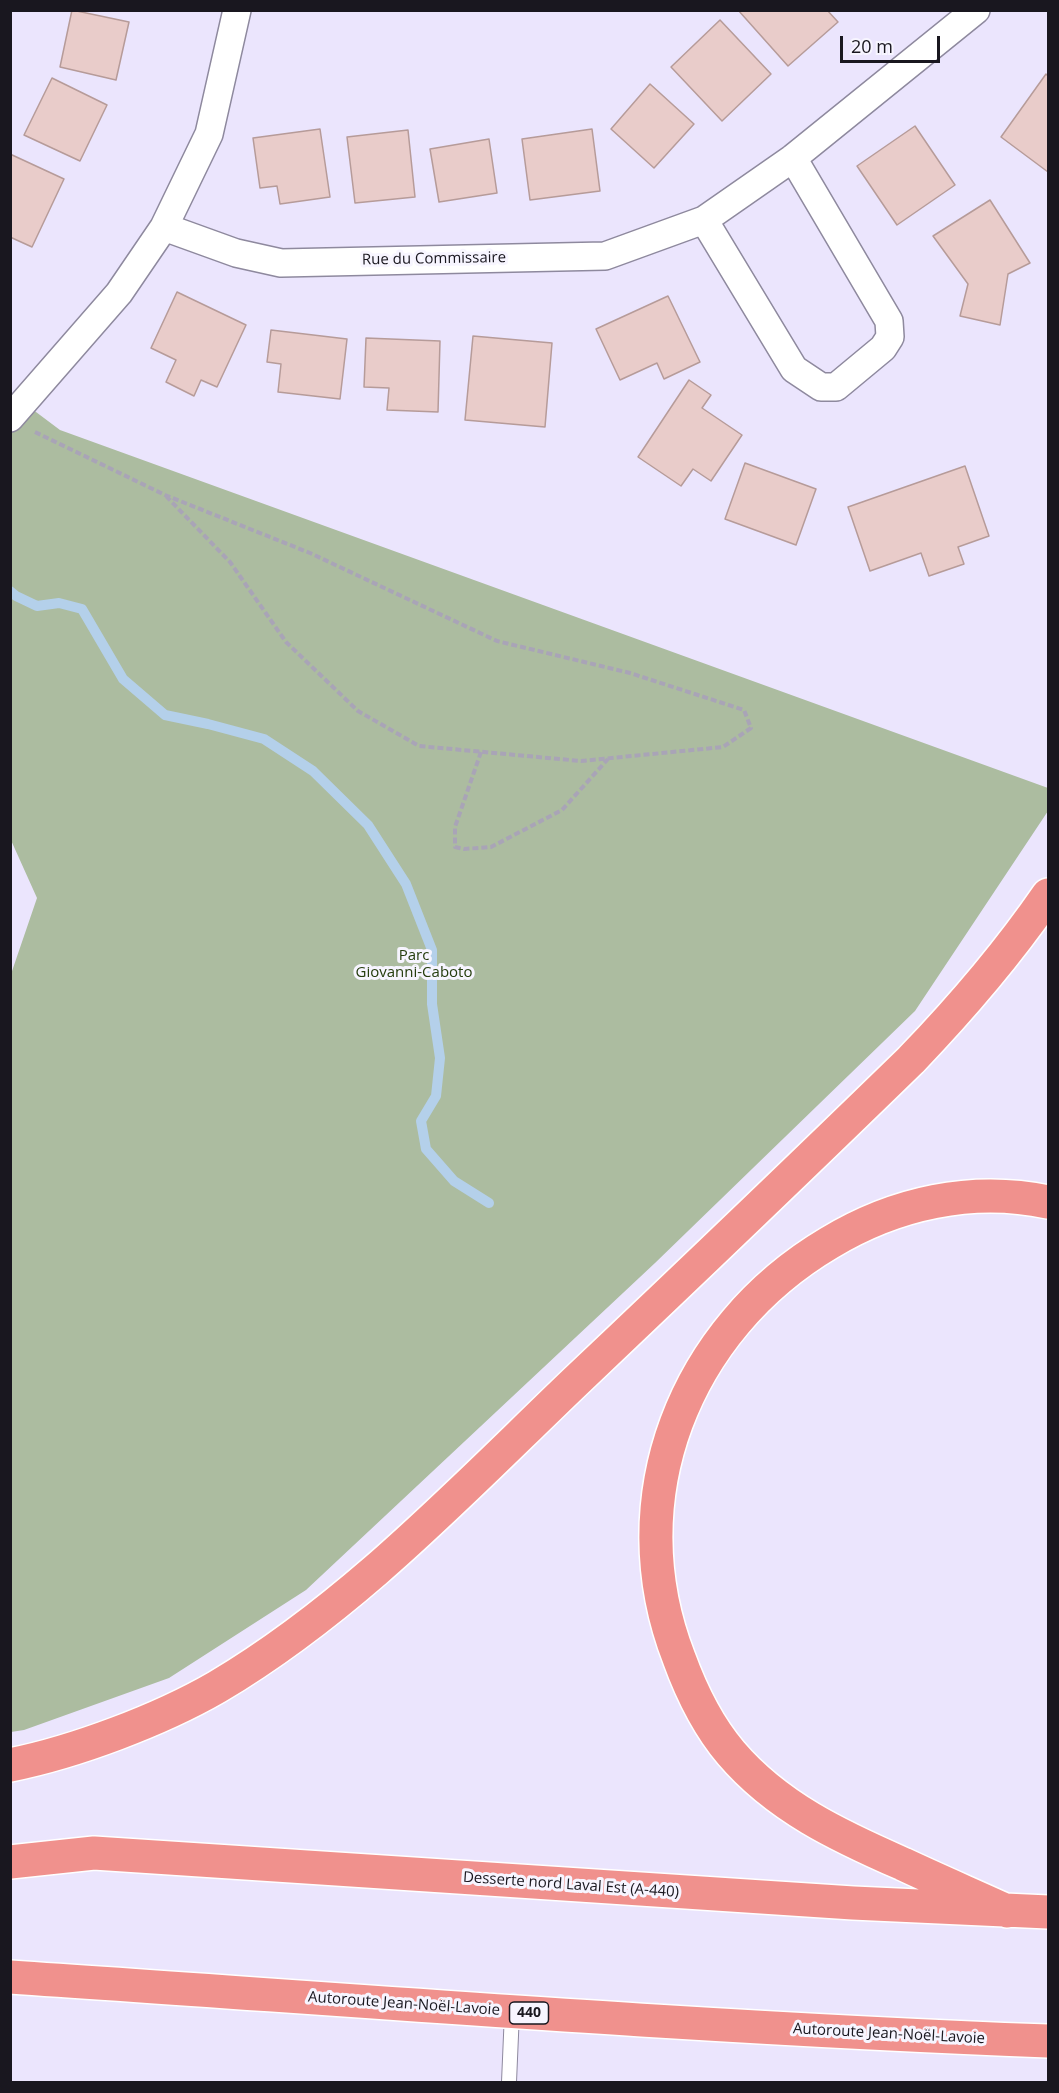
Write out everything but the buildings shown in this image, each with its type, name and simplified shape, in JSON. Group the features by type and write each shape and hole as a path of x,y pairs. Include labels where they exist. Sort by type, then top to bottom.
{"highway":[{"path":"10,1765 94,1741 180,1706 248,1667 326,1612 418,1532 911,1060 1000,962 1048,895"},
{"path":"1007,1911 857,1844 812,1821 768,1790 729,1751 698,1702 668,1628 657,1577 655,1521 662,1469 680,1412 692,1385 706,1361 732,1326 757,1298 797,1263 872,1219 927,1202 990,1196 1048,1202"},
{"name":"Desserte nord Laval Est (A-440)","path":"10,1862 94,1853 853,1903 1048,1912"},
{"name":"Autoroute Jean-Noël-Lavoie","path":"10,1977 512,2012 854,2033 1048,2041"}],"street":[{"path":"21,424 120,292 164,227 209,134 237,10"},
{"name":"Rue du Commissaire","path":"164,227 236,253 281,263 605,256 704,220 793,158 976,10"},
{"path":"704,220 794,369 821,387 836,387 883,348 890,337 889,321 793,158"}],"lane":[{"path":"509,2082 512,2012"}],"path":[{"path":"21,424 165,495 310,553 497,641 630,673 744,710 751,728 723,747 581,761 419,746 358,711 286,642 230,562 165,495"},
{"path":"481,752 455,827 455,847 464,849 490,847 562,810 608,759"}],"green space":[{"name":"Parc Giovanni-Caboto","path":"24,403 60,430 1048,788 1048,811 915,1011 655,1263 306,1590 169,1678 24,1730 11,1732 10,977 37,898 10,838 10,418"}],"waterway":[{"path":"10,591 37,606 59,603 82,609 123,679 165,715 264,739 313,771 368,825 406,884 432,950 432,1004 440,1058 436,1096 421,1121 426,1149 454,1181 489,1203"}]}
